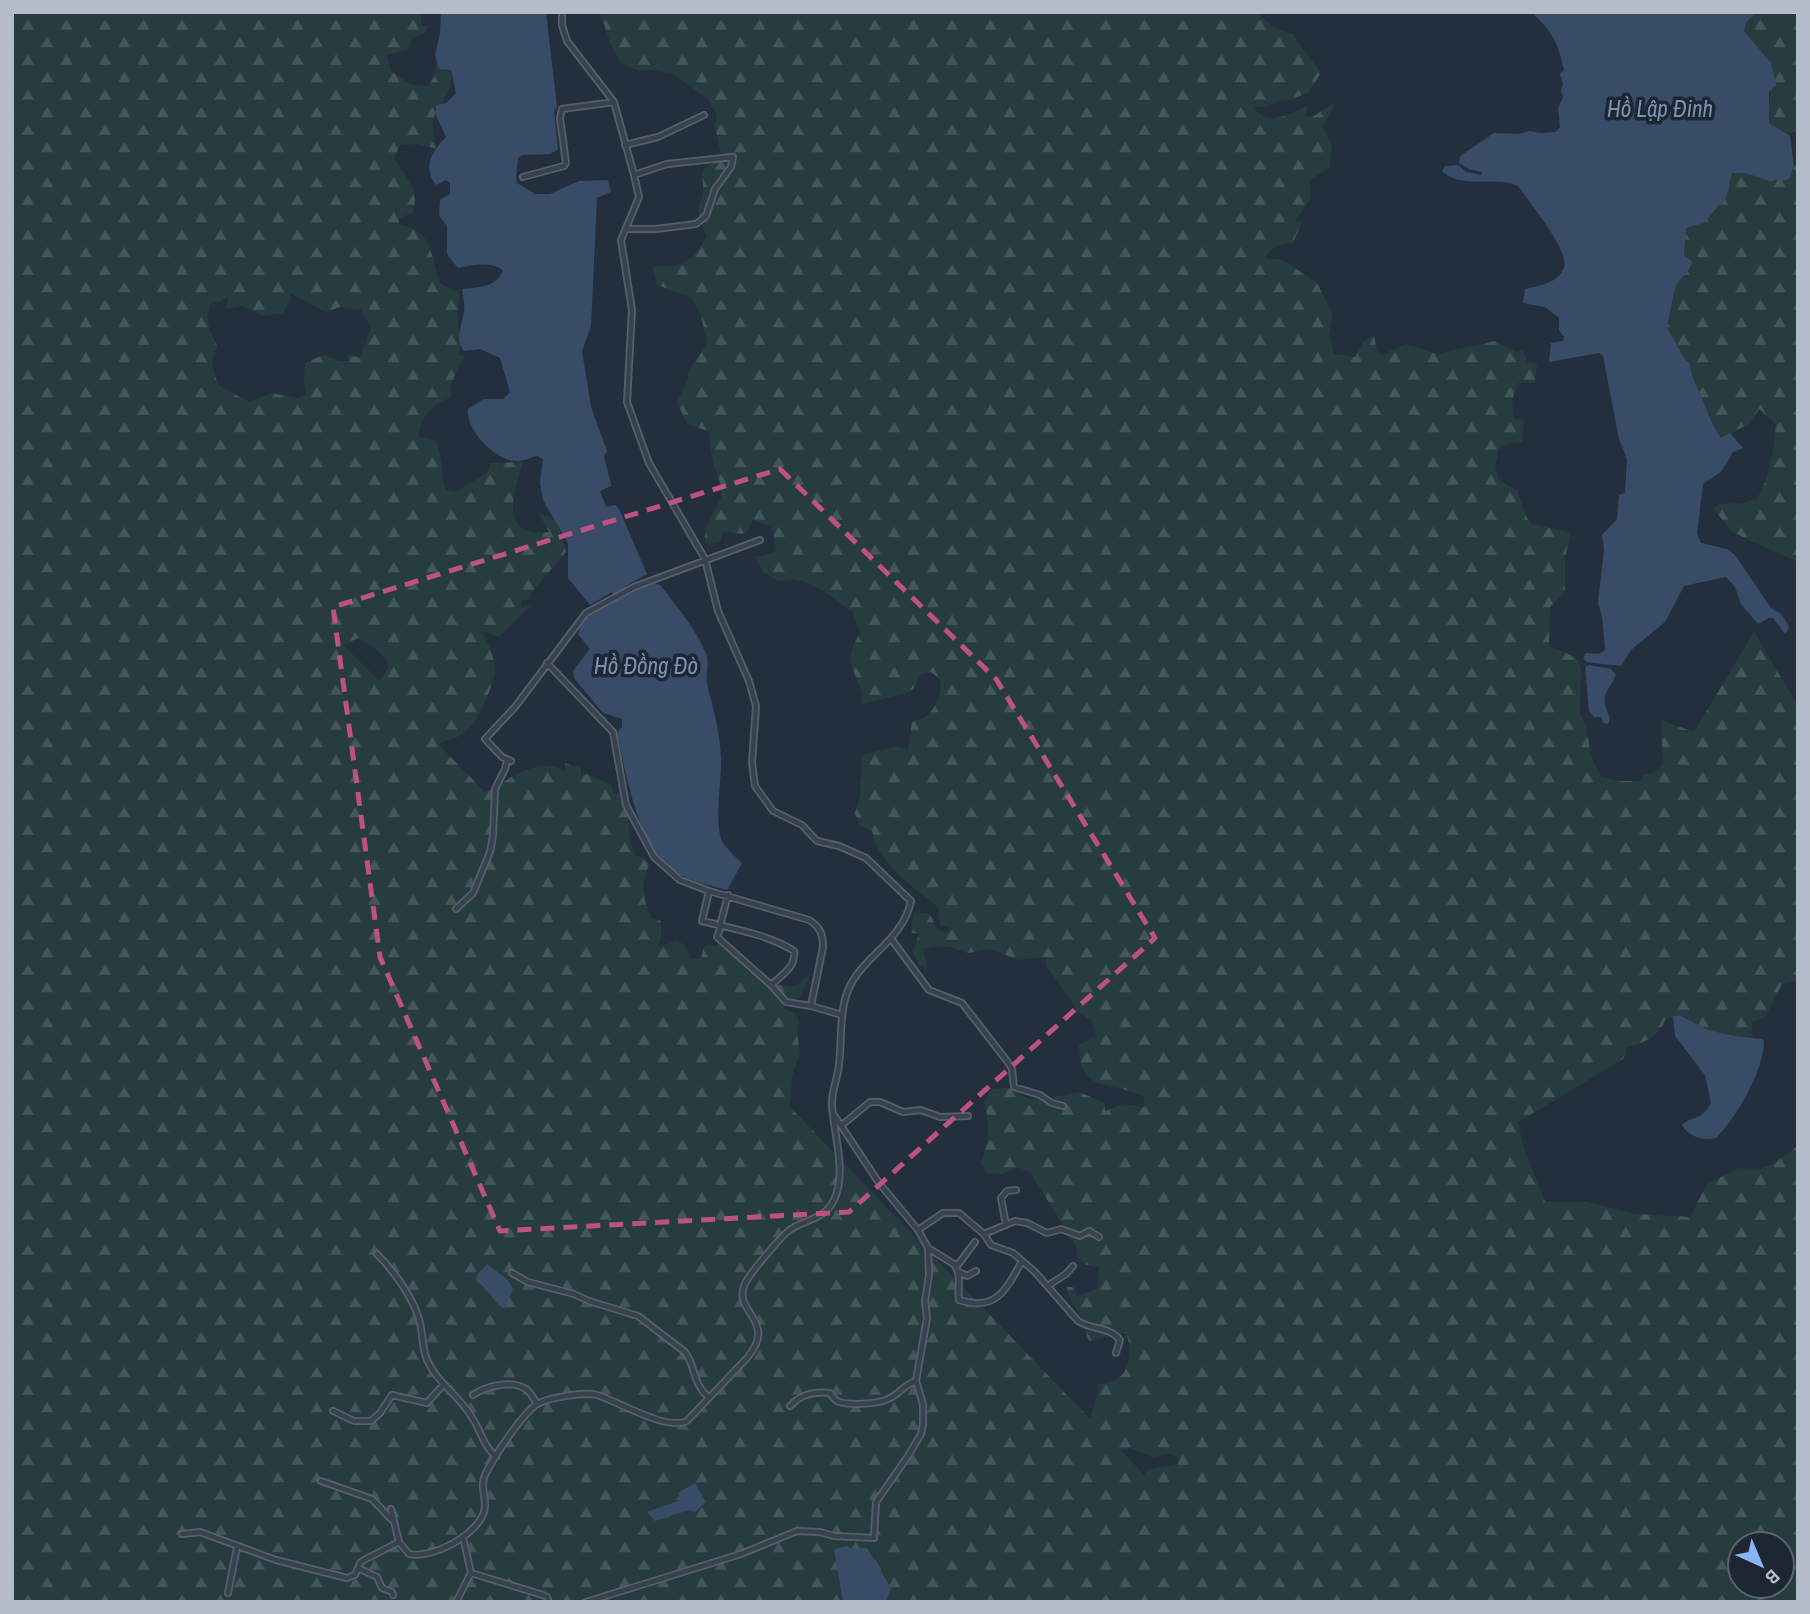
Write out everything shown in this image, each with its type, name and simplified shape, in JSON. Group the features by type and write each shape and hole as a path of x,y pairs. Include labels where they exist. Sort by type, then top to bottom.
{"street":[{"path":"391,1508 392,1520 403,1548 414,1555 441,1550 463,1538 484,1513 484,1478 522,1418 537,1404 573,1395 596,1395 657,1420 680,1425 687,1421 747,1358 757,1343 759,1330 744,1298 744,1284 781,1238 790,1230 828,1211 836,1194 839,1176 838,1151 832,1095 839,1066 842,1014 853,979 892,940 911,905 910,898 866,858 839,846 817,841 802,825 774,811 755,786 752,763 755,700 718,611 705,559 649,463 627,401 632,310 621,240 639,197 614,102 567,41 562,25 562,12"},
{"path":"523,177 564,166 566,163 560,118 562,109 614,102"},
{"path":"625,145 658,137 704,116"},
{"path":"625,229 656,229 701,221 706,216 715,189 731,167 733,157 667,163 634,174"},
{"path":"456,909 473,892 489,852 493,836 495,789 509,761 485,739 515,707 586,613 634,587 760,540"},
{"path":"547,663 613,732 626,806 649,851 680,880 808,920 819,928 823,947 811,1006"},
{"path":"709,891 700,919 781,944 794,951 795,956 790,968 771,985"},
{"path":"729,895 717,937 786,1002 842,1014"},
{"path":"892,940 929,990 957,1000 969,1009 1007,1060 1012,1069 1014,1087 1040,1094 1052,1103 1063,1106"},
{"path":"842,1125 870,1102 875,1101 903,1112 921,1110 940,1117 968,1116"},
{"path":"586,1602 741,1554 797,1531 874,1538 876,1502 921,1434 923,1404 916,1381 927,1318 925,1301 929,1275 928,1248 918,1230 879,1183 833,1114"},
{"path":"1006,1225 1000,1198 1007,1191 1016,1190"},
{"path":"918,1230 943,1213 956,1212 984,1234 991,1245 1013,1253 1049,1285 1078,1321 1116,1334 1120,1340 1116,1353"},
{"path":"984,1234 1022,1221 1041,1232 1061,1228 1080,1236 1088,1231 1099,1237"},
{"path":"955,1266 975,1242"},
{"path":"928,1248 942,1255 958,1271 959,1300 986,1304 996,1298 1022,1261"},
{"path":"377,1254 396,1275 414,1308 421,1324 425,1356 443,1385 471,1415 480,1437 496,1457"},
{"path":"1049,1285 1066,1274 1073,1265"},
{"path":"958,1271 967,1276 976,1271"},
{"path":"512,1273 528,1282 574,1294 638,1316 680,1345 690,1358 698,1386 709,1398"},
{"path":"790,1406 802,1395 816,1392 830,1393 840,1402 855,1404 883,1401 894,1396 906,1384 916,1381"},
{"path":"333,1410 354,1421 371,1421 392,1395 427,1403 443,1385"},
{"path":"472,1395 493,1386 516,1385 528,1391 537,1404"},
{"path":"321,1481 372,1499 392,1520"},
{"path":"182,1534 201,1532 286,1563 346,1578 355,1575 364,1560 399,1542"},
{"path":"456,1602 471,1573 463,1538"},
{"path":"228,1593 237,1547"},
{"path":"358,1568 377,1577 381,1586 393,1595"},
{"path":"471,1573 543,1595 549,1602"}],"highlighted area":[{"path":"780,469 996,679 1155,938 849,1212 500,1231 380,957 333,607"}],"green space":[{"path":"12,12 429,12 421,14 421,25 429,26 425,33 412,39 408,50 387,55 391,71 412,85 428,86 434,77 437,61 451,76 449,90 433,121 437,149 417,144 400,145 394,159 411,184 415,198 412,213 399,218 399,225 411,228 425,239 441,284 454,291 460,289 457,316 461,344 458,355 465,356 453,381 450,398 432,408 421,424 418,437 435,440 446,490 456,492 488,472 490,463 523,462 513,500 516,521 522,528 533,532 549,532 538,512 557,521 566,552 531,593 529,599 520,601 522,607 531,605 499,637 482,631 495,663 495,674 488,695 465,732 438,744 485,792 535,767 555,767 565,771 565,763 581,768 581,776 587,774 612,785 613,793 628,794 629,837 635,855 646,859 649,865 644,885 646,904 651,918 661,921 658,947 677,941 685,945 691,959 701,958 704,946 725,947 737,954 748,972 752,972 767,984 795,986 810,975 799,998 785,1003 783,1008 795,1013 799,1021 797,1031 800,1053 792,1076 790,1107 1090,1419 1099,1390 1097,1384 1116,1380 1126,1368 1130,1351 1126,1333 1089,1341 1067,1287 1074,1287 1077,1297 1098,1288 1099,1267 1089,1266 1079,1259 1076,1246 1030,1172 1018,1167 1002,1174 987,1173 981,1163 988,1132 984,1101 991,1089 1009,1088 1025,1097 1042,1100 1079,1092 1105,1103 1105,1111 1124,1104 1145,1107 1144,1097 1100,1083 1085,1072 1079,1045 1096,1036 1092,1020 1076,1012 1076,1008 1046,965 1046,957 1019,960 989,949 968,953 939,946 923,949 927,969 919,965 913,951 919,934 911,933 913,912 930,914 937,929 948,933 950,927 940,925 938,907 889,864 881,854 872,831 859,825 855,813 860,796 862,755 895,747 908,749 912,722 925,717 935,706 940,693 940,679 931,672 921,674 913,689 904,694 861,704 862,692 851,660 852,649 860,633 853,612 809,583 789,579 779,581 763,572 755,556 776,551 772,527 753,519 747,532 741,534 724,531 720,542 704,542 706,528 721,498 721,486 713,462 708,431 687,424 677,402 688,379 688,371 707,344 701,315 691,297 657,285 653,266 672,266 685,262 696,253 707,237 700,221 699,204 703,194 702,173 722,159 715,126 717,116 709,100 672,73 640,71 621,63 611,45 600,12 1256,12 1276,29 1292,34 1321,73 1308,93 1265,107 1254,107 1259,114 1272,118 1287,115 1308,105 1305,116 1312,117 1336,102 1322,127 1332,145 1329,168 1310,180 1310,199 1295,221 1302,222 1293,243 1276,246 1265,258 1283,260 1317,283 1333,315 1329,335 1334,354 1355,357 1363,342 1374,335 1377,352 1382,355 1406,344 1437,354 1495,341 1517,352 1523,350 1527,362 1537,364 1535,382 1518,383 1512,400 1514,418 1524,420 1522,442 1509,443 1499,449 1495,468 1499,480 1517,491 1532,524 1568,532 1570,536 1565,558 1565,592 1550,607 1549,646 1575,657 1581,667 1580,714 1586,726 1591,755 1601,777 1619,781 1642,781 1643,775 1656,772 1663,764 1661,720 1694,732 1754,632 1798,706 1798,980 1782,984 1765,1017 1752,1022 1752,1034 1756,1042 1711,1038 1674,1018 1666,1018 1660,1030 1651,1038 1627,1047 1623,1059 1518,1122 1523,1146 1545,1202 1588,1202 1635,1214 1690,1217 1707,1184 1739,1168 1760,1169 1773,1164 1798,1146 1798,1602 12,1602","holes":["290,293 326,312 340,307 361,310 371,328 360,358 348,354 348,361 340,361 323,355 305,363 306,395 298,398 271,393 249,402 218,385 212,363 217,345 208,320 211,304 229,297 226,309 242,306 264,316 283,313 291,298","358,638 387,661 386,672 379,681 343,645","1130,1448 1153,1457 1169,1454 1178,1457 1178,1464 1147,1470 1144,1475 1121,1450"]},
{"path":"1756,12 1798,12 1798,130 1787,135 1769,123 1770,92 1744,31 1746,23"},
{"path":"1798,165 1798,562 1732,532 1714,509 1719,504 1743,503 1757,499 1771,463 1776,424 1759,409 1749,424 1721,438 1691,373 1690,364 1667,327 1677,282 1687,259 1684,257 1686,228 1704,223 1727,196 1732,173 1746,173 1771,182 1789,179 1794,166"}],"water":[{"name":"Hồ Đồng Đò","path":"441,12 546,12 557,107 554,111 558,149 550,154 522,155 518,158 517,183 535,194 550,194 579,181 608,180 611,192 597,198 591,326 582,351 591,407 607,451 604,456 611,486 600,491 606,507 615,505 619,509 647,574 626,586 629,591 653,583 660,585 693,629 707,657 707,681 720,748 720,835 725,846 742,863 727,890 687,878 662,861 643,828 630,789 617,733 622,727 622,719 603,713 574,678 573,671 590,649 578,634 584,621 604,604 616,598 612,592 590,605 568,578 568,543 543,500 540,483 543,459 537,456 520,461 502,457 477,435 468,417 468,409 484,399 503,399 510,392 500,358 480,349 464,351 461,346 459,337 464,309 462,289 491,284 503,271 488,265 458,268 447,254 447,226 439,216 440,200 450,194 450,183 446,180 436,185 429,165 433,154 446,137 436,115 436,105 446,103 456,93 451,70 439,69 435,55"},
{"name":"Hồ Lập Đinh","path":"1531,12 1756,12 1746,23 1744,31 1771,63 1776,85 1769,92 1769,123 1790,136 1794,166 1789,179 1783,181 1771,182 1746,173 1732,173 1727,196 1704,223 1686,228 1684,256 1692,261 1676,286 1667,327 1690,364 1691,373 1721,438 1730,433 1743,448 1733,452 1722,471 1703,484 1697,534 1701,543 1727,549 1735,555 1771,608 1781,614 1789,626 1787,632 1784,633 1773,618 1758,624 1741,604 1735,587 1726,577 1684,586 1665,622 1631,650 1621,666 1586,662 1583,658 1586,653 1599,654 1605,650 1598,603 1604,549 1602,535 1617,519 1619,495 1625,493 1627,459 1619,439 1603,356 1599,353 1549,362 1551,343 1563,341 1564,337 1559,330 1559,318 1545,307 1523,303 1525,289 1548,283 1557,277 1564,268 1564,260 1555,239 1518,186 1500,182 1459,180 1442,171 1445,166 1458,165 1466,172 1481,175 1482,172 1459,163 1460,156 1494,133 1556,132 1560,127 1558,107 1563,98 1560,74 1564,70 1562,60 1553,38"},
{"path":"1589,665 1611,669 1616,675 1605,696 1610,718 1608,724 1603,723 1601,717 1594,717 1589,711 1585,667"},
{"path":"1679,1015 1708,1030 1764,1041 1759,1066 1748,1093 1716,1138 1697,1137 1688,1133 1682,1125 1704,1113 1711,1103 1705,1075 1675,1036 1673,1017"},
{"path":"487,1264 508,1280 513,1289 504,1309 476,1281 477,1275"},
{"path":"695,1483 706,1502 695,1512 689,1510 655,1521 647,1512 681,1500 678,1493"},
{"path":"847,1546 867,1548 891,1588 886,1602 843,1602 834,1549"}]}
